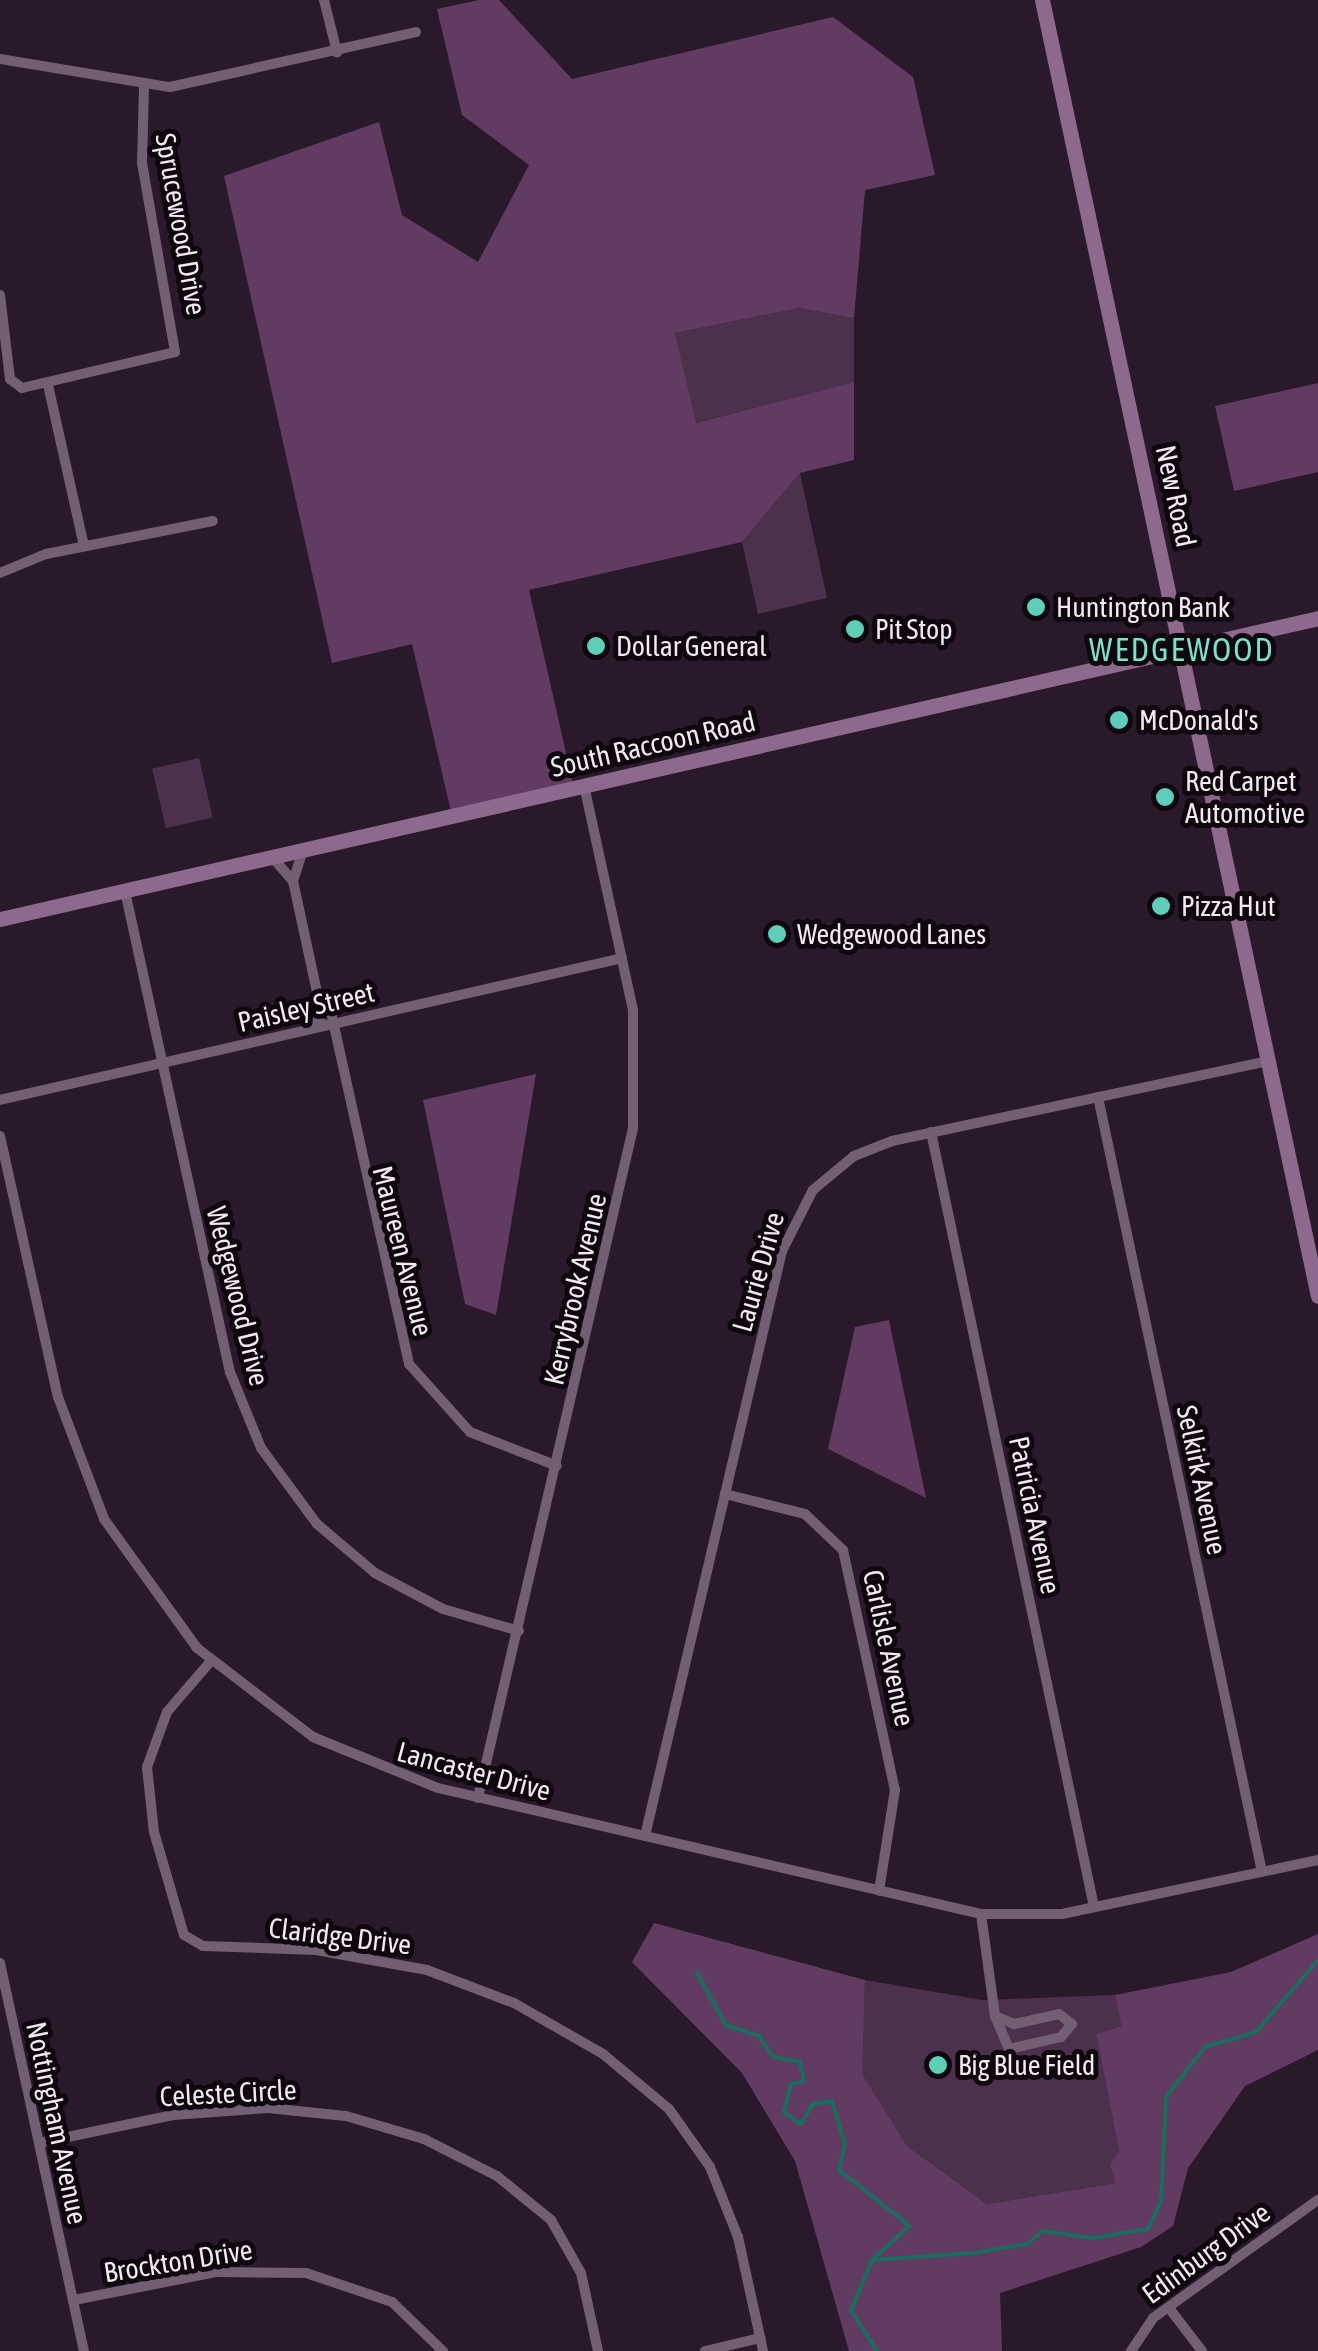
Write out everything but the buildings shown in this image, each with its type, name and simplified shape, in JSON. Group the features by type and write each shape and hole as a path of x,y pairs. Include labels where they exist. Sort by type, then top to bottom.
{"street":[{"path":"324,0 337,52"},
{"name":"New Road","path":"1042,0 1318,1296"},
{"path":"0,59 144,86 209,83 416,32"},
{"name":"Sprucewood Drive","path":"48,384 167,358 178,345 142,163 144,86"},
{"path":"0,295 10,379 22,388 48,384 84,546"},
{"path":"0,573 84,546 213,521"},
{"name":"South Raccoon Road","path":"0,920 1318,618"},
{"name":"Kerrybrook Avenue","path":"478,1798 633,1128 636,1048 622,958 584,786"},
{"path":"272,857 293,880 303,850"},
{"name":"Maureen Avenue","path":"293,880 318,1001 331,1012 328,1026 409,1364 470,1432 557,1466"},
{"name":"Wedgewood Drive","path":"124,892 230,1372 273,1468 317,1524 375,1572 443,1609 518,1632"},
{"name":"Paisley Street","path":"0,1100 622,958"},
{"name":"Laurie Drive","path":"645,1836 794,1218 854,1156 931,1132 1268,1061"},
{"name":"Selkirk Avenue","path":"1098,1097 1262,1872"},
{"name":"Patricia Avenue","path":"931,1132 1094,1907"},
{"name":"Lancaster Drive","path":"0,1136 78,1462 132,1567 210,1662 348,1756 478,1798 981,1914 1094,1907 1318,1860"},
{"name":"Carlisle Avenue","path":"725,1494 806,1514 843,1550 895,1790 879,1890"},
{"name":"Claridge Drive","path":"210,1662 166,1712 148,1766 162,1866 184,1936 204,1946 316,1950 427,1970 514,2002 603,2054 669,2109 710,2167 733,2220 763,2351"},
{"path":"981,1914 995,2016 1010,2049 1060,2037 1072,2024 1059,2014 1014,2024 995,2016"},
{"name":"Nottingham Avenue","path":"0,1963 84,2351"},
{"name":"Celeste Circle","path":"39,2143 173,2115 268,2108 346,2116 424,2139 497,2176 551,2220 581,2272 598,2351"},
{"name":"Edinburg Drive","path":"1131,2351 1168,2308 1318,2200"},
{"name":"Brockton Drive","path":"74,2300 218,2272 306,2273 392,2302 443,2351"},
{"path":"1168,2308 1202,2351"},
{"path":"704,2351 760,2338"}],"shaded area":[{"path":"499,0 572,79 833,17 913,77 935,175 865,190 854,318 799,308 675,333 696,423 854,382 854,460 800,473 742,542 529,590 574,788 452,816 412,644 332,663 224,176 379,122 402,215 478,262 529,165 462,115 437,9"},
{"path":"799,308 854,318 854,382 695,423 675,333"},
{"path":"1318,383 1318,472 1234,491 1215,406"},
{"path":"800,473 827,598 758,614 742,542"},
{"path":"199,758 213,817 166,828 152,769"},
{"path":"536,1074 496,1315 465,1304 423,1100"},
{"path":"889,1320 926,1498 828,1449 855,1327"},
{"path":"654,1923 865,1980 862,2074 907,2146 987,2204 1116,2183 1110,2165 1119,2151 1096,2034 1121,2026 1115,1995 1231,1972 1318,1934 1318,2050 1245,2086 1188,2168 1173,2226 1141,2247 1000,2293 1002,2351 849,2351 795,2161 742,2073 632,1962"},
{"path":"865,1980 982,2000 1115,1995 1121,2026 1096,2034 1119,2151 1116,2183 987,2204 907,2146 861,2073"}],"waterway":[{"path":"877,2351 851,2311 872,2260 973,2253 1027,2244 1043,2231 1093,2238 1148,2229 1161,2201 1166,2097 1205,2047 1256,2032 1318,1960"},
{"path":"697,1973 726,2025 759,2036 773,2057 800,2062 804,2081 791,2084 784,2112 801,2124 813,2104 832,2101 845,2144 839,2170 910,2226 873,2259"}],"place":[{"name":"Huntington Bank","path":"1036,607"},
{"name":"Pit Stop","path":"855,629"},
{"name":"Dollar General","path":"596,646"},
{"name":"McDonald's","path":"1119,720"},
{"name":"Red Carpet Automotive","path":"1165,797"},
{"name":"Pizza Hut","path":"1161,906"},
{"name":"Wedgewood Lanes","path":"777,934"},
{"name":"Big Blue Field","path":"938,2065"}],"district":[{"name":"WEDGEWOOD","path":"1182,650"}]}
